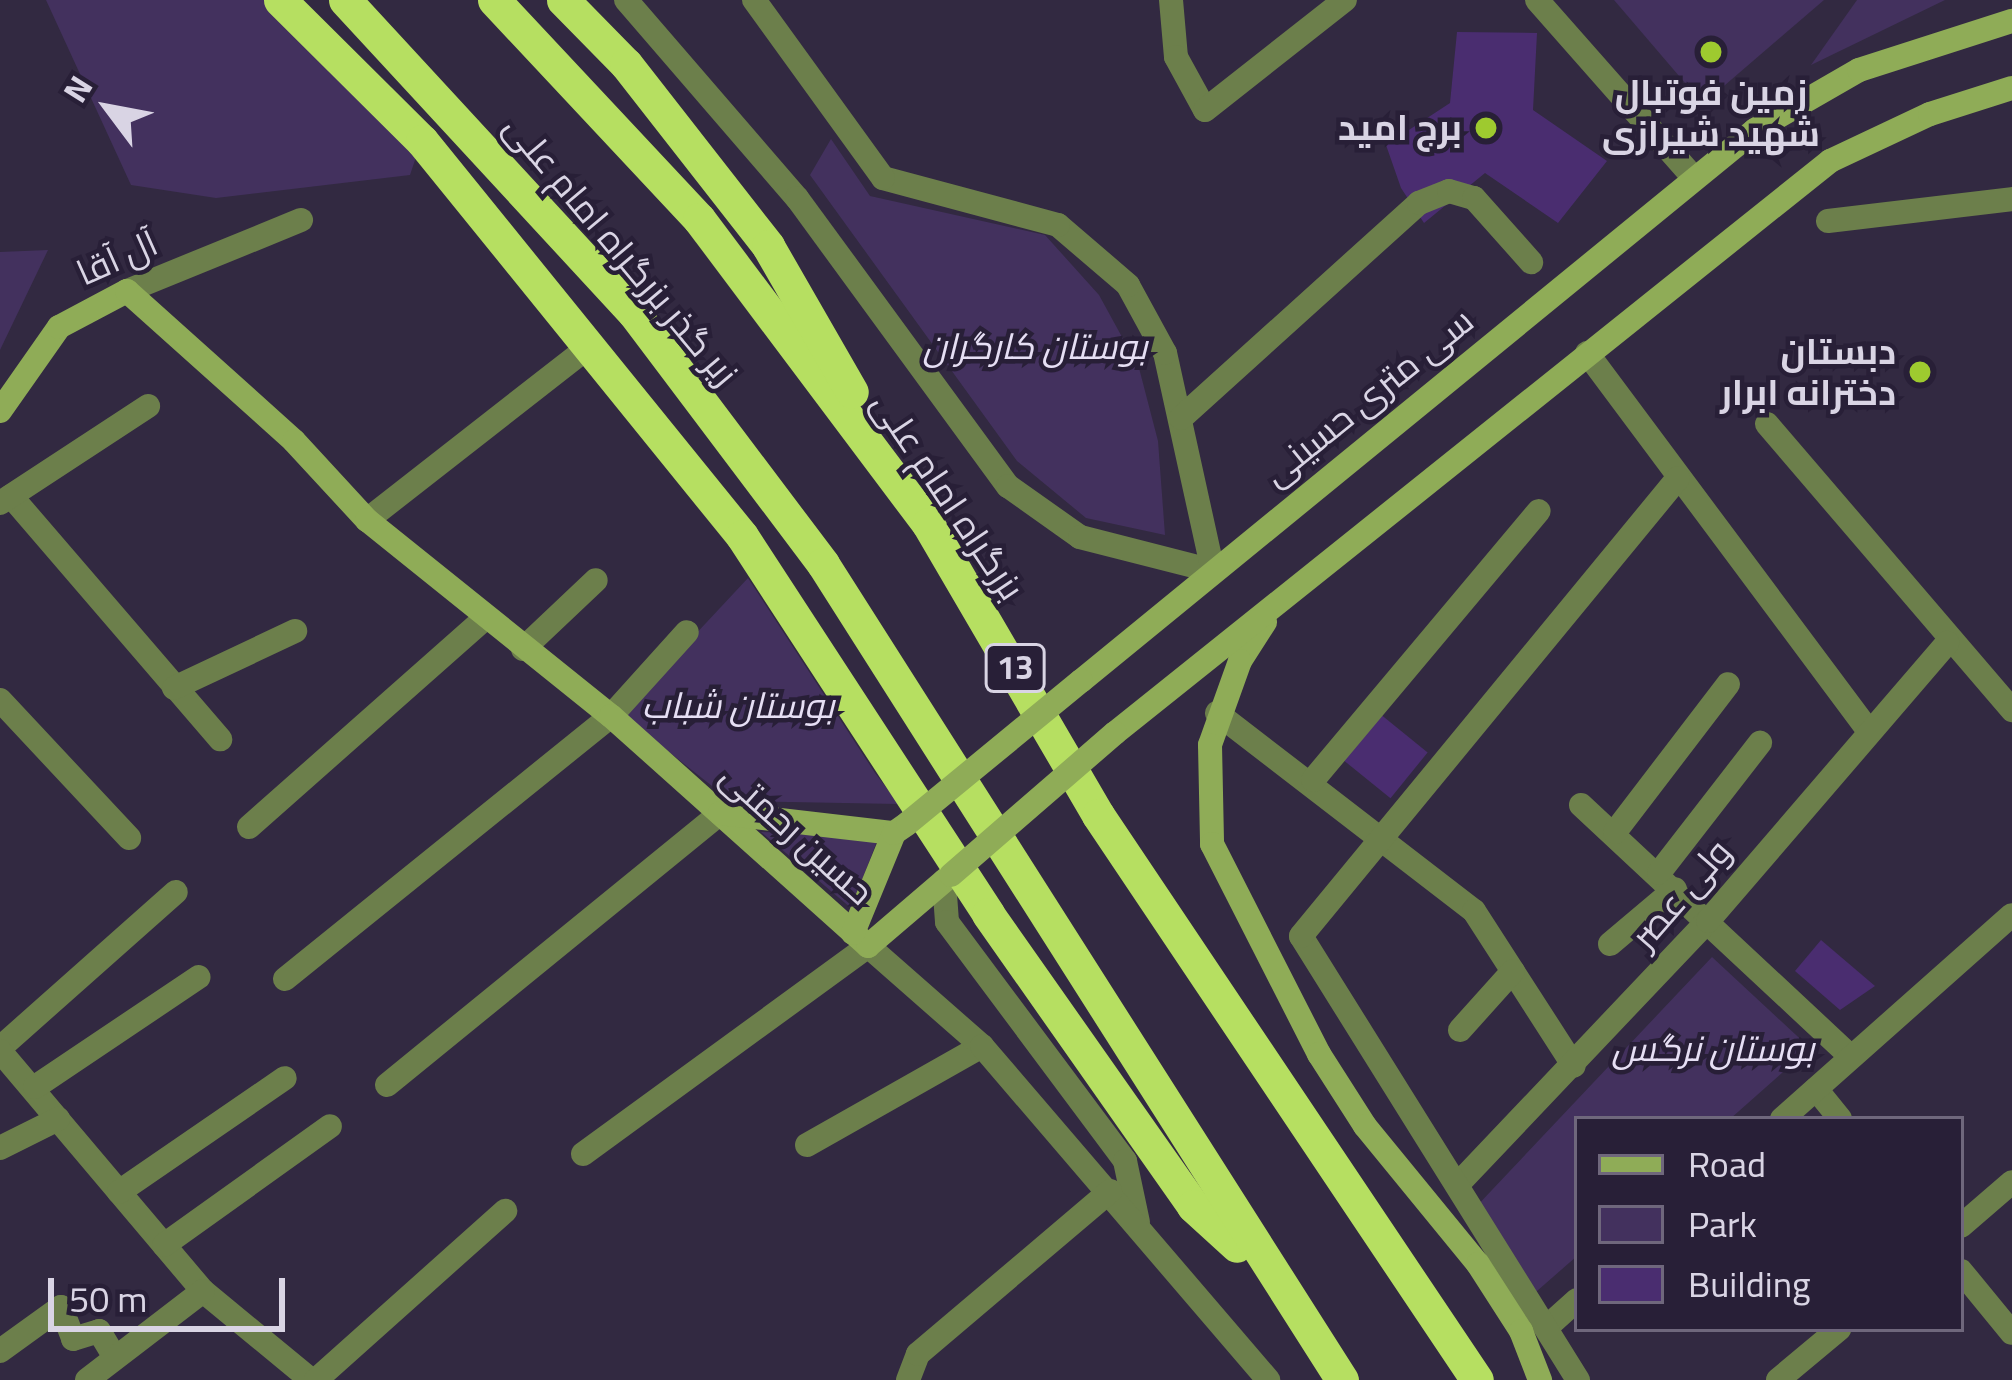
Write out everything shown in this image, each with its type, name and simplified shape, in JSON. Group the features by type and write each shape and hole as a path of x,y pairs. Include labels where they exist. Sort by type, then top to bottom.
{"highway":[{"path":"280,0 422,142 742,536 988,914 1193,1206 1270,1277 1342,1380"},
{"name":"زیر گذر بزرگراه امام علی","path":"345,0 634,313 823,564 1270,1277"},
{"name":"بزرگراه امام علی","path":"494,0 700,219 928,524 1098,815 1477,1380"},
{"path":"563,0 626,64 768,246 928,524"}],"main road":[{"name":"سی متری حسینی","path":"861,939 901,828 1694,178 1755,130 1859,70 2012,21"},
{"path":"861,939 947,878 1114,734 1830,161 1930,114 2012,88"},
{"name":"آل آقا","path":"0,411 58,326 128,291"},
{"name":"حسین رحمتی","path":"128,291 278,426 367,520 611,716 861,939"},
{"path":"1277,602 1217,713 1207,791 1212,844 1265,958 1365,1126 1500,1298 1540,1380"},
{"path":"720,813 901,828"}],"street":[{"path":"626,0 797,198 1008,486 1080,537 1213,571 1181,418 1153,320 1128,285 1058,225 883,178 754,0"},
{"path":"1171,0 1176,57 1205,110 1346,0"},
{"path":"1537,0 1694,178"},
{"path":"1181,418 1419,203 1449,191 1474,198 1531,262"},
{"path":"1828,220 2012,199"},
{"name":"آل آقا","path":"128,291 301,220"},
{"path":"367,520 586,349"},
{"path":"1587,353 1867,729"},
{"path":"148,406 5,500 220,739"},
{"path":"1768,424 1947,643 2012,710"},
{"path":"1578,1380 1460,1182 1301,936 1388,838 1678,478"},
{"path":"1313,780 1539,511"},
{"path":"523,649 596,580"},
{"path":"249,827 484,618"},
{"path":"174,688 295,631"},
{"path":"285,979 611,716 687,632"},
{"name":"ولی عصر","path":"1460,1182 1708,922 1867,729 1947,643"},
{"path":"1615,832 1728,684"},
{"path":"0,700 129,838"},
{"path":"1217,713 1313,780 1474,911 1574,1066"},
{"path":"1610,944 1667,881 1760,743"},
{"path":"1580,805 1615,832 1851,1058"},
{"path":"386,1085 720,813"},
{"path":"947,878 947,922 1125,1161 1138,1225"},
{"path":"176,892 0,1049 203,1291 314,1380 505,1210"},
{"path":"1785,1116 2012,915"},
{"path":"583,1154 861,939"},
{"name":"حسین رحمتی","path":"861,939 982,1046 1268,1380"},
{"path":"1460,1030 1513,971"},
{"path":"35,1088 200,977"},
{"path":"806,1145 982,1046"},
{"path":"119,1192 286,1078"},
{"path":"1816,1089 1838,1116"},
{"path":"0,1148 58,1119"},
{"path":"164,1245 330,1126"},
{"path":"1964,1223 2012,1182"},
{"path":"908,1380 918,1354 1110,1191"},
{"path":"1964,1274 2012,1333"},
{"path":"87,1380 203,1291"},
{"path":"1548,1326 1574,1303"},
{"path":"0,1351 61,1307 73,1339 99,1331 113,1356"},
{"path":"1778,1380 1835,1332"}],"green space":[{"path":"46,0 267,0 422,139 410,175 216,198 131,185"},
{"name":"زمین فوتبال شهید شیرازی","path":"1614,0 1824,0 1703,104"},
{"path":"1857,0 1945,0 1811,65"},
{"name":"بوستان کارگران","path":"831,139 870,196 1045,235 1099,295 1139,368 1158,441 1165,535 1086,518 1017,461 810,175"},
{"path":"48,250 0,350 0,252"},
{"name":"بوستان شباب","path":"748,578 899,804 731,801 621,714"},
{"path":"761,832 879,836 851,908"},
{"name":"بوستان نرگس","path":"1712,957 1810,1048 1733,1116 1574,1116 1574,1259 1529,1298 1474,1209"}],"building":[{"name":"برج امید","path":"1457,32 1537,33 1533,110 1607,161 1558,223 1485,173 1424,223 1401,188 1386,145 1450,103"},
{"path":"1374,709 1428,752 1390,798 1337,755"},
{"path":"1821,940 1875,986 1840,1010 1795,971"}],"place":[{"name":"زمین فوتبال شهید شیرازی","path":"1711,52"},
{"name":"برج امید","path":"1486,128"},
{"name":"دبستان دخترانه ابرار","path":"1920,372"}]}
